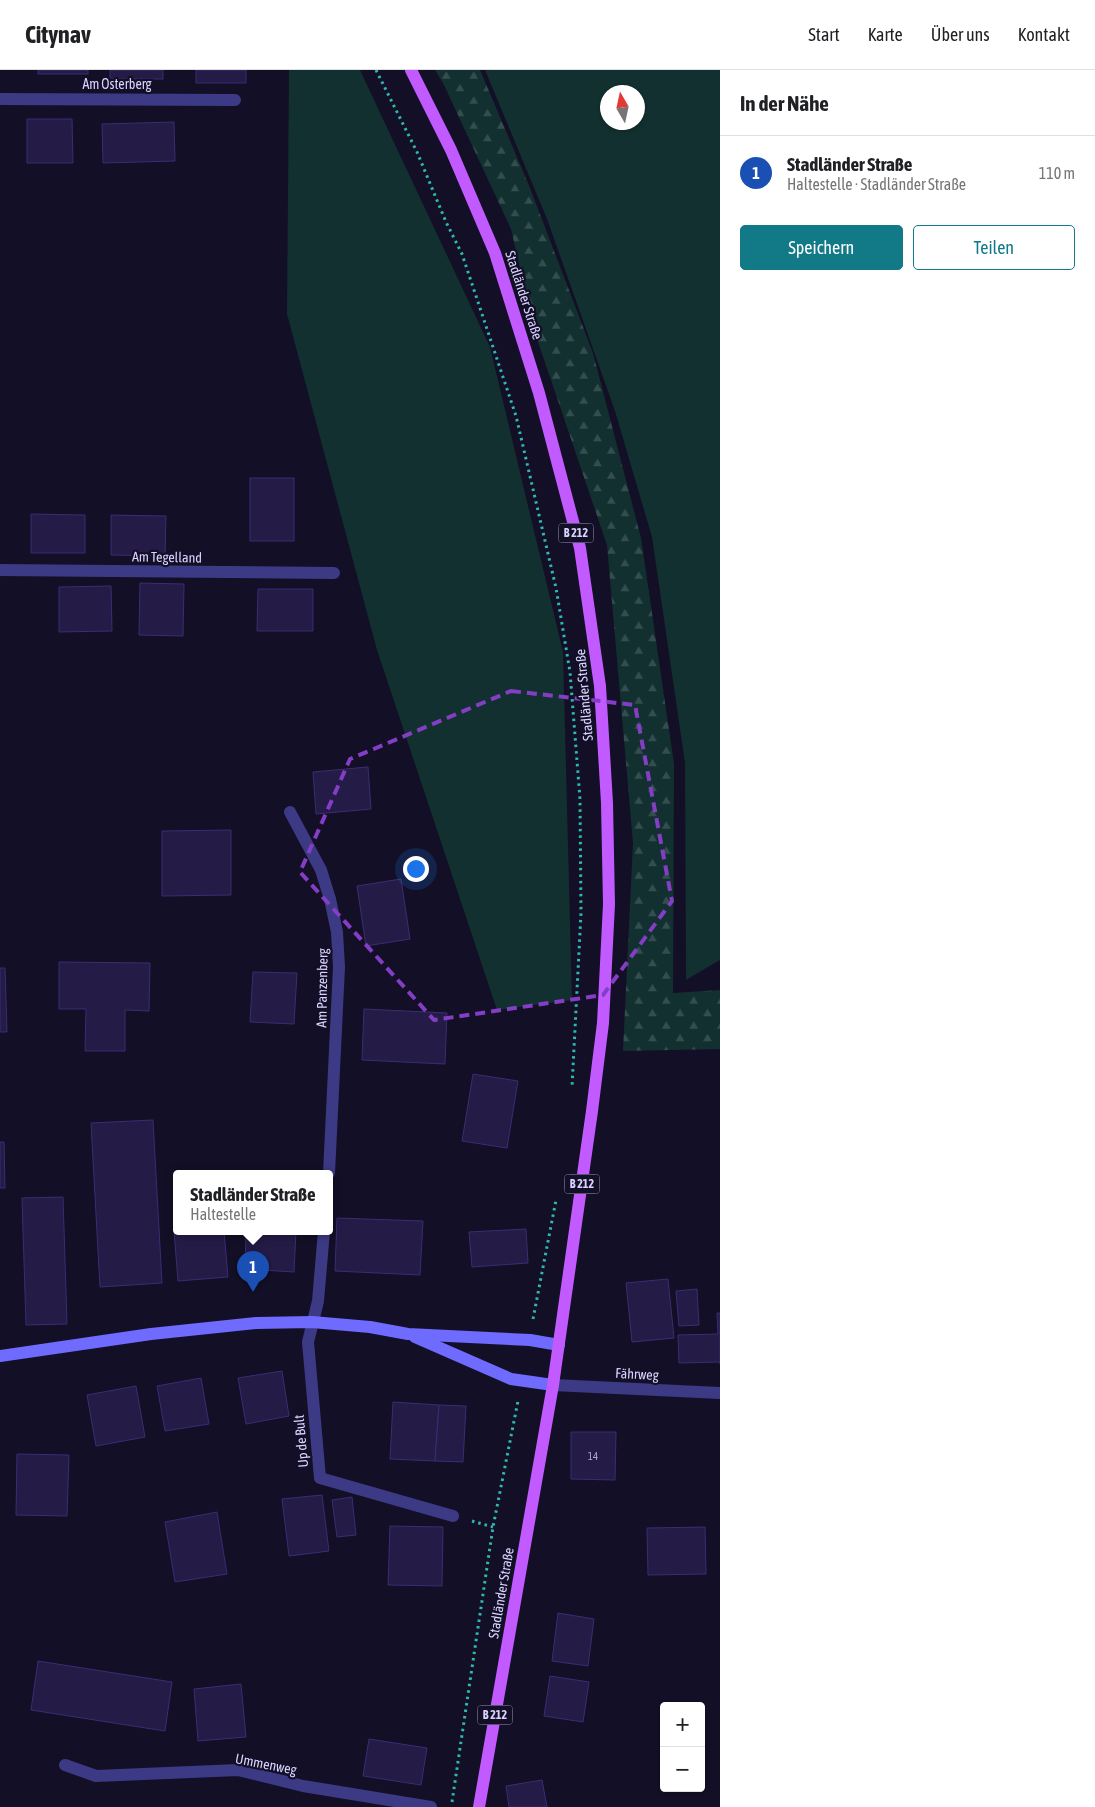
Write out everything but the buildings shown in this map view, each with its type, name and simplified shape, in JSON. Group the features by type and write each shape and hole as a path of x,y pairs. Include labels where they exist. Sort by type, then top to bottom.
{"main road":[{"name":"Stadländer Straße","path":"411,70 451,150 495,253 539,393 580,548 600,686 607,803 608,904 603,1023 592,1111 553,1385 479,1807"},
{"path":"0,1356 151,1334 256,1323 312,1322 370,1327 408,1334 530,1340 559,1345"},
{"path":"408,1334 511,1379 553,1385"}],"street":[{"name":"Am Osterberg","path":"0,99 235,100"},
{"name":"Am Tegelland","path":"0,570 334,573"},
{"name":"Am Panzenberg","path":"290,812 321,870 337,932 339,967 329,1170"},
{"path":"312,1322 318,1301 324,1235"},
{"name":"Up de Bult","path":"312,1322 308,1342 320,1478 453,1516"},
{"name":"Fährweg","path":"553,1385 720,1393"},
{"name":"Ummenweg","path":"65,1766 96,1776 238,1770 303,1786 432,1807"}],"path":[{"path":"376,70 417,152 446,222 462,254 516,416 556,588 570,672 580,799 581,913 571,1094"},
{"path":"530,1340 535,1302 545,1262 557,1194"},
{"path":"451,1807 493,1527 522,1382"}],"highlighted area":[{"path":"511,691 635,705 672,901 603,995 434,1020 300,872 350,759"}],"green space":[{"path":"289,70 360,70 490,347 563,652 572,1000 497,1010 377,650 287,314"},
{"path":"435,70 480,70 530,188 593,353 641,538 674,764 673,993 720,990 720,1049 623,1051 633,843 607,545 534,330 511,229 443,83"},
{"path":"485,70 720,70 720,960 686,980 685,763 652,537 615,411 547,219"}],"place":[{"name":"Stadländer Straße","path":"253,1292"}]}
